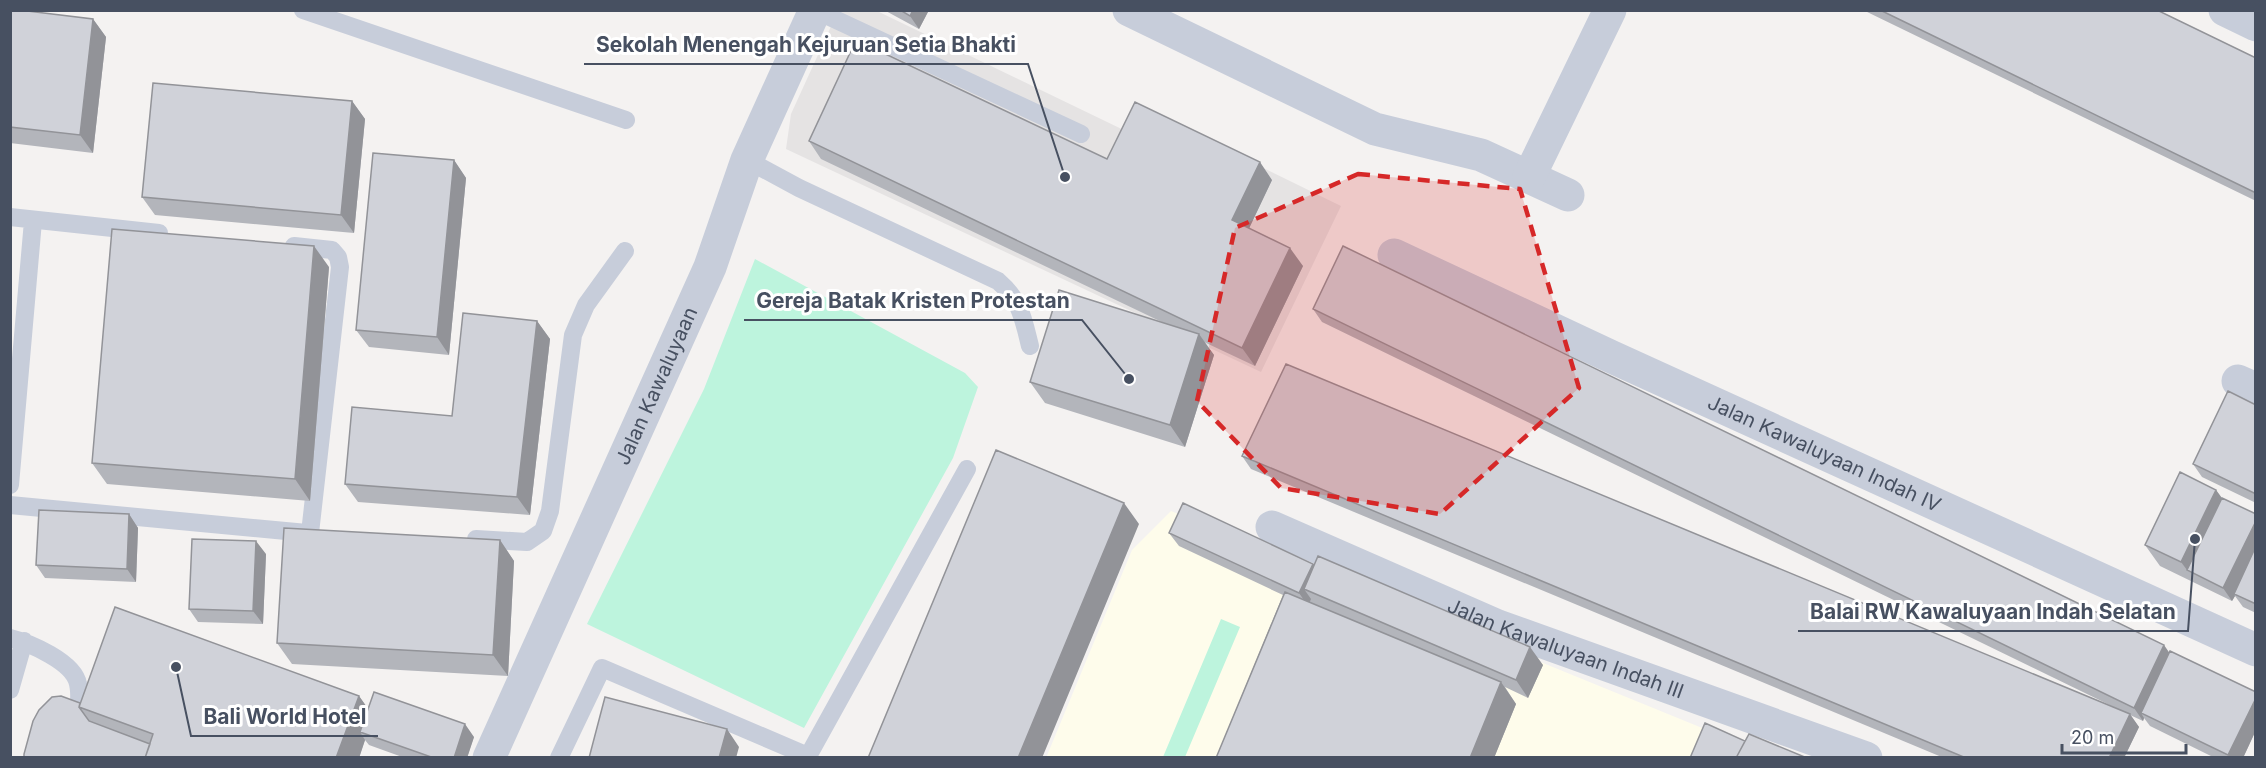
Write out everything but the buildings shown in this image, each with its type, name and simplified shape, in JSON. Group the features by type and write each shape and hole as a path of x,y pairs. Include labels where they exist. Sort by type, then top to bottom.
{"street":[{"name":"Jalan Kawaluyaan","path":"495,757 710,267 747,160 815,10"},
{"path":"1128,10 1375,129 1481,155 1568,195"},
{"path":"1529,177 1610,10"},
{"path":"2225,10 2256,25"},
{"name":"Jalan Kawaluyaan Indah IV","path":"1394,255 1612,357 2256,650"},
{"name":"Jalan Kawaluyaan Indah III","path":"1272,527 1498,626 1866,758"}],"lane":[{"path":"303,10 626,120"},
{"path":"815,10 1081,134"},
{"path":"747,160 800,188 998,281 1011,292 1020,307 1030,346"},
{"path":"10,217 171,234"},
{"path":"10,485 33,220"},
{"path":"274,244 332,250 338,257 340,267 310,533"},
{"path":"459,539 527,542 543,531 550,511 573,335 586,305 624,251"},
{"path":"559,758 602,668 807,757 967,469"},
{"path":"10,505 333,534"},
{"path":"10,690 17,640 62,661 78,682 79,708"}],"highlighted area":[{"path":"1358,174 1520,189 1579,388 1440,514 1281,488 1197,401 1235,228"}],"shaded area":[{"path":"838,11 877,11 1134,135 1147,111 1341,206 1261,372 786,149 791,114"},
{"path":"1171,511 1761,752 1758,758 1046,758 1132,550"}],"green space":[{"path":"755,259 965,373 978,387 953,458 804,728 587,624 704,389"},
{"path":"1221,619 1240,627 1185,757 1163,757"}],"place":[{"name":"Sekolah Menengah Kejuruan Setia Bhakti","path":"1065,177"},
{"name":"Gereja Batak Kristen Protestan","path":"1129,379"},
{"name":"Balai RW Kawaluyaan Indah Selatan","path":"2195,539"},
{"name":"Bali World Hotel","path":"176,667"}]}
